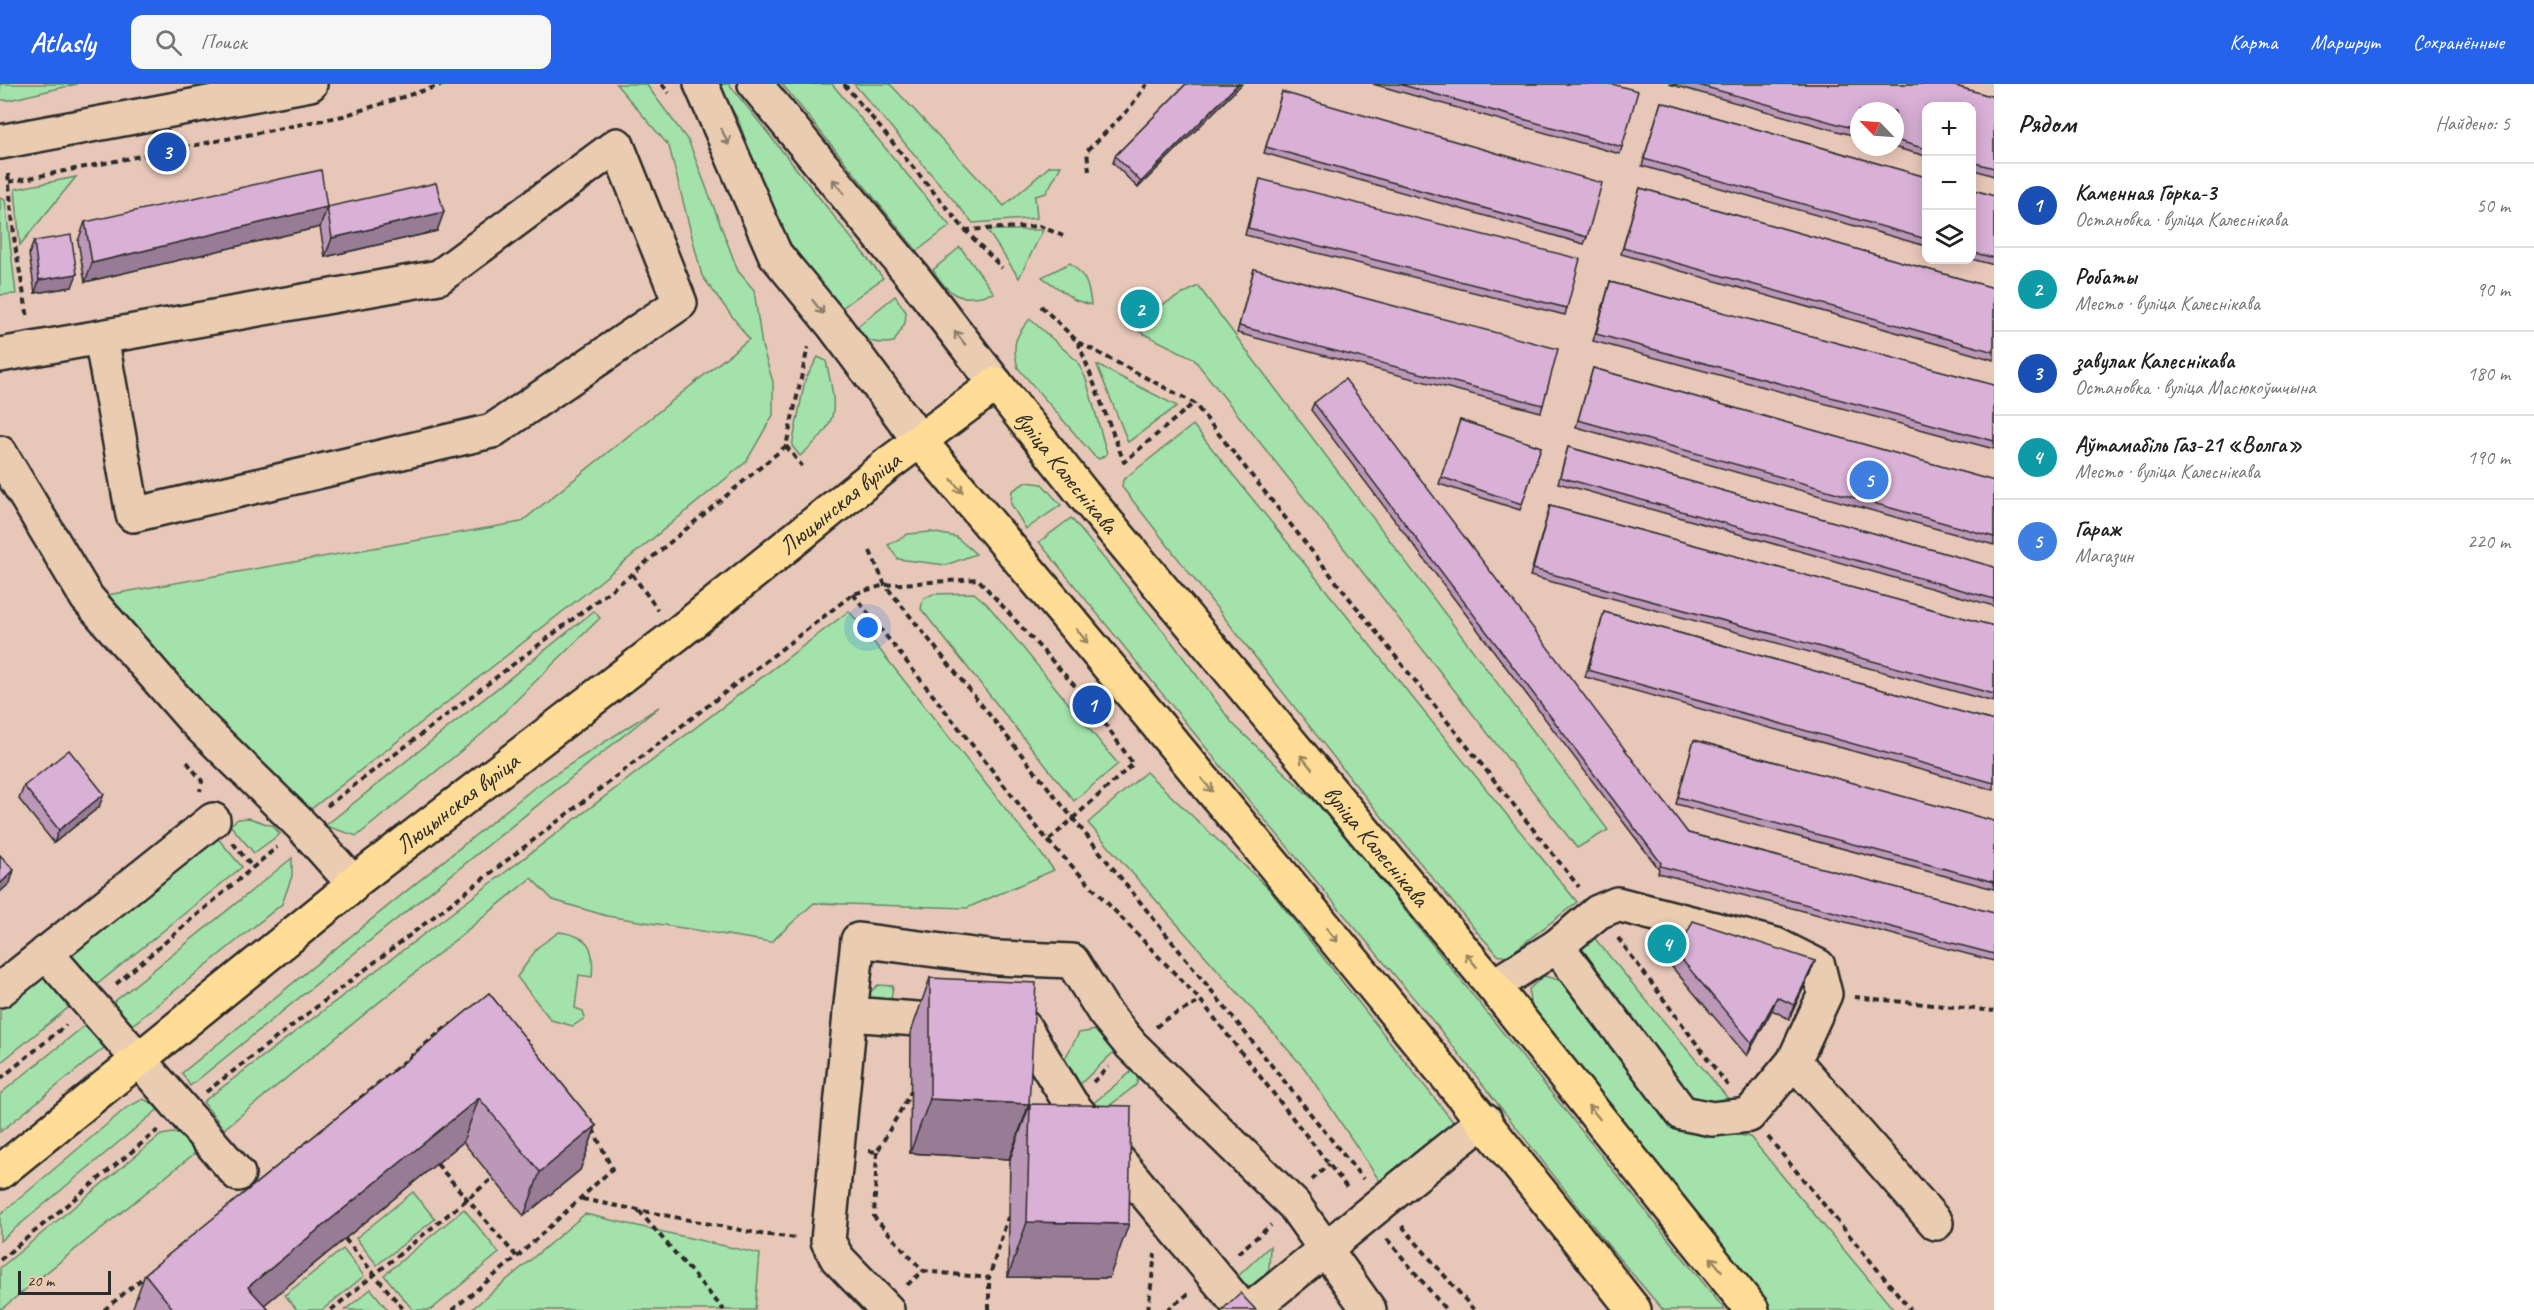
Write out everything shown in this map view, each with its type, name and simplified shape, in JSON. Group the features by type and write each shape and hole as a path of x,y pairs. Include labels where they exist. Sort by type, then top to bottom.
{"main road":[{"path":"996,384 920,441 1268,856 1485,1120 1634,1310"},
{"name":"вуліца Калеснікава","path":"996,384 1084,495 1493,986 1752,1310"},
{"name":"Люцынская вуліца","path":"0,1172 301,929 353,883 676,635 834,506 920,441"}],"street":[{"path":"0,142 195,95 310,84"},
{"path":"701,84 775,254 834,326 920,441"},
{"name":"вуліца Калеснікава","path":"755,84 910,273 996,384"},
{"path":"0,355 100,337 440,277 617,145 680,303 492,431 133,515 100,337"},
{"path":"0,454 87,598 193,719 302,826 353,883"},
{"path":"0,990 213,819"},
{"path":"1493,986 1557,946 1598,912 1617,904 1776,945 1818,966 1825,994 1794,1061 1749,1115 1712,1119 1682,1113 1557,946"},
{"path":"885,1308 837,1258 828,1241 858,940 997,958 1072,961 1104,1012 1131,1046 1294,1205 1369,1310"},
{"path":"46,953 238,1174"},
{"path":"850,1014 1023,1027 1071,1104 1243,1310"},
{"path":"1794,1061 1936,1223"},
{"path":"1250,1310 1485,1120"}],"path":[{"path":"33,349 15,245 9,182 343,116 444,84"},
{"path":"844,84 965,231 1002,268"},
{"path":"1089,171 1087,151 1128,110 1147,84"},
{"path":"965,231 1040,226 1063,236"},
{"path":"1041,306 1078,342 1194,403 1598,912 1749,1115 1911,1310"},
{"path":"1078,342 1124,462 1194,403"},
{"path":"613,587 632,574 786,446 802,466"},
{"path":"870,551 885,585 1374,1208 1446,1310"},
{"path":"632,574 676,635"},
{"path":"0,1260 182,1111 853,594 885,585 978,579 1092,705 1133,764 1070,818 1048,841"},
{"path":"853,594 1048,841 1201,1001 1329,1164 1474,1310"},
{"path":"1825,994 1994,1011"},
{"path":"344,1112 448,1025 460,1023"},
{"path":"371,1089 376,1095"},
{"path":"910,1092 877,1152 874,1217 923,1271 989,1278"},
{"path":"452,1310 517,1257 612,1169 592,1128"},
{"path":"836,1148 877,1152"},
{"path":"436,1164 517,1257"},
{"path":"1167,1310 1294,1205 1305,1186 1329,1164"},
{"path":"331,1310 493,1178"},
{"path":"582,1199 761,1234 828,1241"},
{"path":"638,1210 724,1310"},
{"path":"1148,1310 1160,1211"},
{"path":"989,1310 989,1278 1008,1217"},
{"path":"345,1239 404,1310"},
{"path":"885,1308 923,1271"},
{"path":"104,1310 149,1274"}],"green space":[{"path":"0,84 77,84 9,100 0,100"},
{"path":"616,84 646,84 689,142 738,271 754,290 762,346 773,382 773,415 746,462 585,594 306,813 96,597 521,522 749,339 702,276 669,146"},
{"path":"715,84 729,84 883,278 839,310 774,221 738,119"},
{"path":"782,84 832,84 950,226 917,251"},
{"path":"854,84 890,84 1004,206 1050,166 1061,166 1046,193 1035,196 1037,218 973,223"},
{"path":"76,177 20,245 15,189"},
{"path":"0,198 5,200 16,294 0,295"},
{"path":"987,230 1043,230 1019,278"},
{"path":"960,247 994,293 973,297 958,296 939,280 933,270"},
{"path":"1070,263 1086,281 1091,305 1075,300 1042,277"},
{"path":"1198,286 1608,830 1577,848 1193,358 1138,331 1156,308"},
{"path":"895,296 906,312 905,323 894,342 872,342 854,329"},
{"path":"1030,319 1077,361 1086,379 1107,454 1099,459 1018,368 1015,353 1016,342"},
{"path":"818,357 826,361 832,392 832,414 823,433 800,456 792,446 805,380"},
{"path":"1097,365 1177,406 1128,442"},
{"path":"1193,425 1577,902 1509,955 1499,956 1478,933 1354,783 1122,487 1123,480"},
{"path":"1026,482 1042,484 1061,505 1026,529 1011,504 1012,491"},
{"path":"1071,518 1168,637 1233,724 1327,813 1725,1310 1663,1310 1612,1250 1437,1026 1251,803 1039,542"},
{"path":"931,532 956,537 976,554 946,565 898,559 888,545 908,534"},
{"path":"974,593 987,604 1118,764 1074,801 921,609 923,599 933,594"},
{"path":"594,611 600,618 483,733 357,836 325,826"},
{"path":"849,611 1054,870 967,908 814,903 771,942 607,916 553,900 531,878 224,1129 203,1102"},
{"path":"659,707 190,1086 182,1073 535,787"},
{"path":"1146,772 1269,889 1454,1123 1381,1183 1305,1069 1088,823"},
{"path":"249,818 273,826 280,834 254,853 230,825 238,819"},
{"path":"215,835 242,867 0,1063 0,1009"},
{"path":"292,858 292,876 282,904 0,1132 0,1094"},
{"path":"559,932 577,936 588,944 591,950 592,977 579,975 575,1008 583,1011 585,1018 573,1026 551,1020 517,977 538,947"},
{"path":"1591,934 1731,1102 1705,1104 1684,1096 1573,947"},
{"path":"1544,976 1563,981 1672,1122 1694,1133 1716,1131 1750,1137 1894,1310 1769,1310 1530,1007 1529,989"},
{"path":"878,985 893,986 886,1037 872,1032 868,994"},
{"path":"1097,1030 1111,1032 1119,1047 1075,1089 1061,1066 1079,1033"},
{"path":"1137,1067 1140,1073 1136,1085 1100,1113 1090,1106"},
{"path":"143,1099 161,1107 0,1241 0,1215 126,1108"},
{"path":"173,1133 184,1135 195,1153 0,1310 0,1268 161,1135"},
{"path":"413,1192 435,1219 377,1265 356,1238"},
{"path":"464,1209 499,1253 431,1310 413,1310 384,1275"},
{"path":"585,1214 760,1254 755,1310 471,1310"},
{"path":"1270,1246 1269,1268 1262,1282 1249,1286 1235,1279"},
{"path":"343,1249 364,1276 322,1310 297,1310 285,1295"},
{"path":"371,1289 388,1310 345,1310"}],"building":[{"path":"1186,84 1238,84 1141,182 1115,156"},
{"path":"1399,84 1612,84 1638,91 1622,147"},
{"path":"1695,84 1948,84 1994,97 1994,168 1976,163 1976,102 1922,102 1922,148 1904,143 1904,102 1850,102 1850,127"},
{"path":"1282,92 1602,183 1587,237 1266,147"},
{"path":"1661,102 1922,176 1922,238 1644,159"},
{"path":"321,170 327,207 92,263 85,222"},
{"path":"1260,179 1580,259 1567,308 1248,228"},
{"path":"436,183 444,212 332,238 327,207"},
{"path":"1640,188 1994,288 1994,352 1623,248"},
{"path":"1976,191 1994,196 1994,258 1976,253"},
{"path":"71,235 77,274 39,280 34,241"},
{"path":"1254,269 1558,349 1543,405 1239,326"},
{"path":"1610,282 1994,385 1994,441 1596,334"},
{"path":"1593,368 1994,481 1994,537 1578,420"},
{"path":"1345,379 1688,833 1994,913 1994,954 1660,866 1661,863 1314,403"},
{"path":"1460,420 1541,447 1522,504 1441,477"},
{"path":"1568,447 1994,567 1994,599 1560,477"},
{"path":"1550,506 1994,626 1994,694 1533,569"},
{"path":"1604,612 1994,721 1994,783 1588,670"},
{"path":"1694,740 1994,821 1994,882 1678,797"},
{"path":"69,750 104,794 59,830 24,786"},
{"path":"0,855 14,870 0,884"},
{"path":"1693,921 1815,961 1794,1005 1777,997 1752,1043 1677,954"},
{"path":"930,978 1036,983 1029,1104 930,1099"},
{"path":"489,993 596,1126 540,1172 479,1098 248,1287 269,1310 174,1310 145,1274"},
{"path":"1030,1104 1131,1106 1129,1224 1027,1222"},
{"path":"1240,1293 1256,1310 1222,1310"}],"place":[{"name":"завулак Калеснікава","path":"167,152"},
{"name":"Робаты","path":"1140,309"},
{"name":"Гараж","path":"1869,480"},
{"name":"Каменная Горка-3","path":"1092,705"},
{"name":"Аўтамабіль Газ-21 «Волга»","path":"1667,944"}]}
